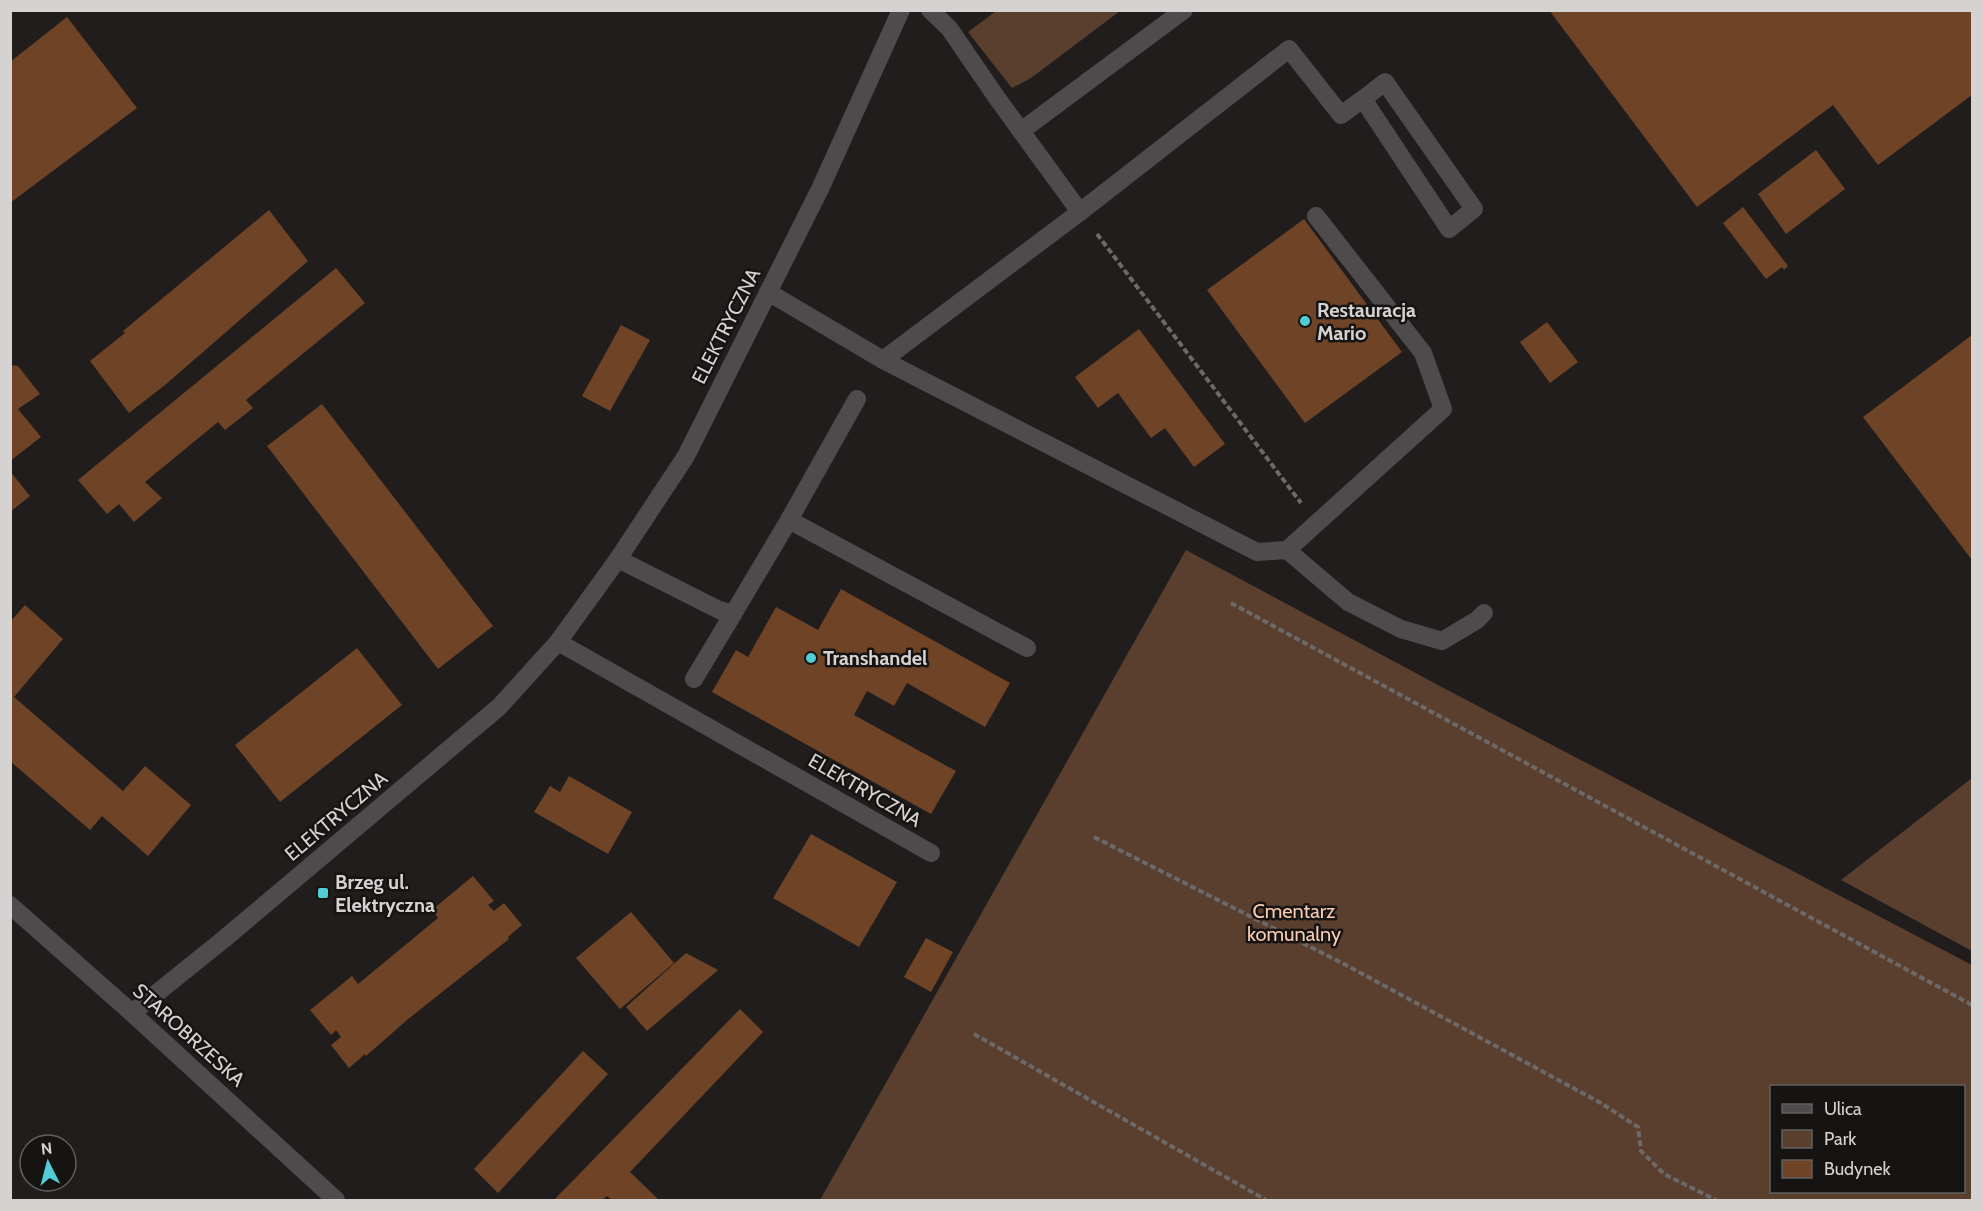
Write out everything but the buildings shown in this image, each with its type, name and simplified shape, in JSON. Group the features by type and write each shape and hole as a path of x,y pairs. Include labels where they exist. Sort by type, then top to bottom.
{"street":[{"name":"ELEKTRYCZNA","path":"132,1013 224,939 499,707 558,642 618,559 686,456 819,189 901,10"},
{"path":"930,10 949,28 1080,212"},
{"path":"1021,131 1184,10"},
{"path":"883,360 1080,212 1289,49 1341,115 1385,82 1474,208 1449,229 1363,99"},
{"path":"768,292 883,360 1257,552 1287,550 1443,409 1423,353 1316,216"},
{"path":"694,679 789,520 857,399"},
{"path":"789,520 1027,648"},
{"path":"1287,550 1348,602 1401,629 1442,641 1477,620 1484,613"},
{"path":"618,559 718,610 733,614"},
{"name":"ELEKTRYCZNA","path":"558,642 931,853"},
{"name":"STAROBRZESKA","path":"10,905 336,1200"}],"path":[{"path":"1080,212 1317,524"},
{"path":"1231,603 1972,1005"},
{"path":"1094,837 1347,965 1599,1102 1638,1127 1641,1151 1664,1174 1716,1200"},
{"path":"974,1034 1266,1200"}],"green space":[{"path":"996,11 1120,11 1031,78 1012,88 968,32"},
{"name":"Cmentarz komunalny","path":"1186,550 1972,965 1972,1200 820,1200"},
{"path":"1972,778 1972,951 1841,880"}],"place":[{"name":"Restauracja Mario","path":"1305,321"},
{"name":"Transhandel","path":"811,658"},
{"name":"Brzeg ul. Elektryczna","path":"323,893"}]}
